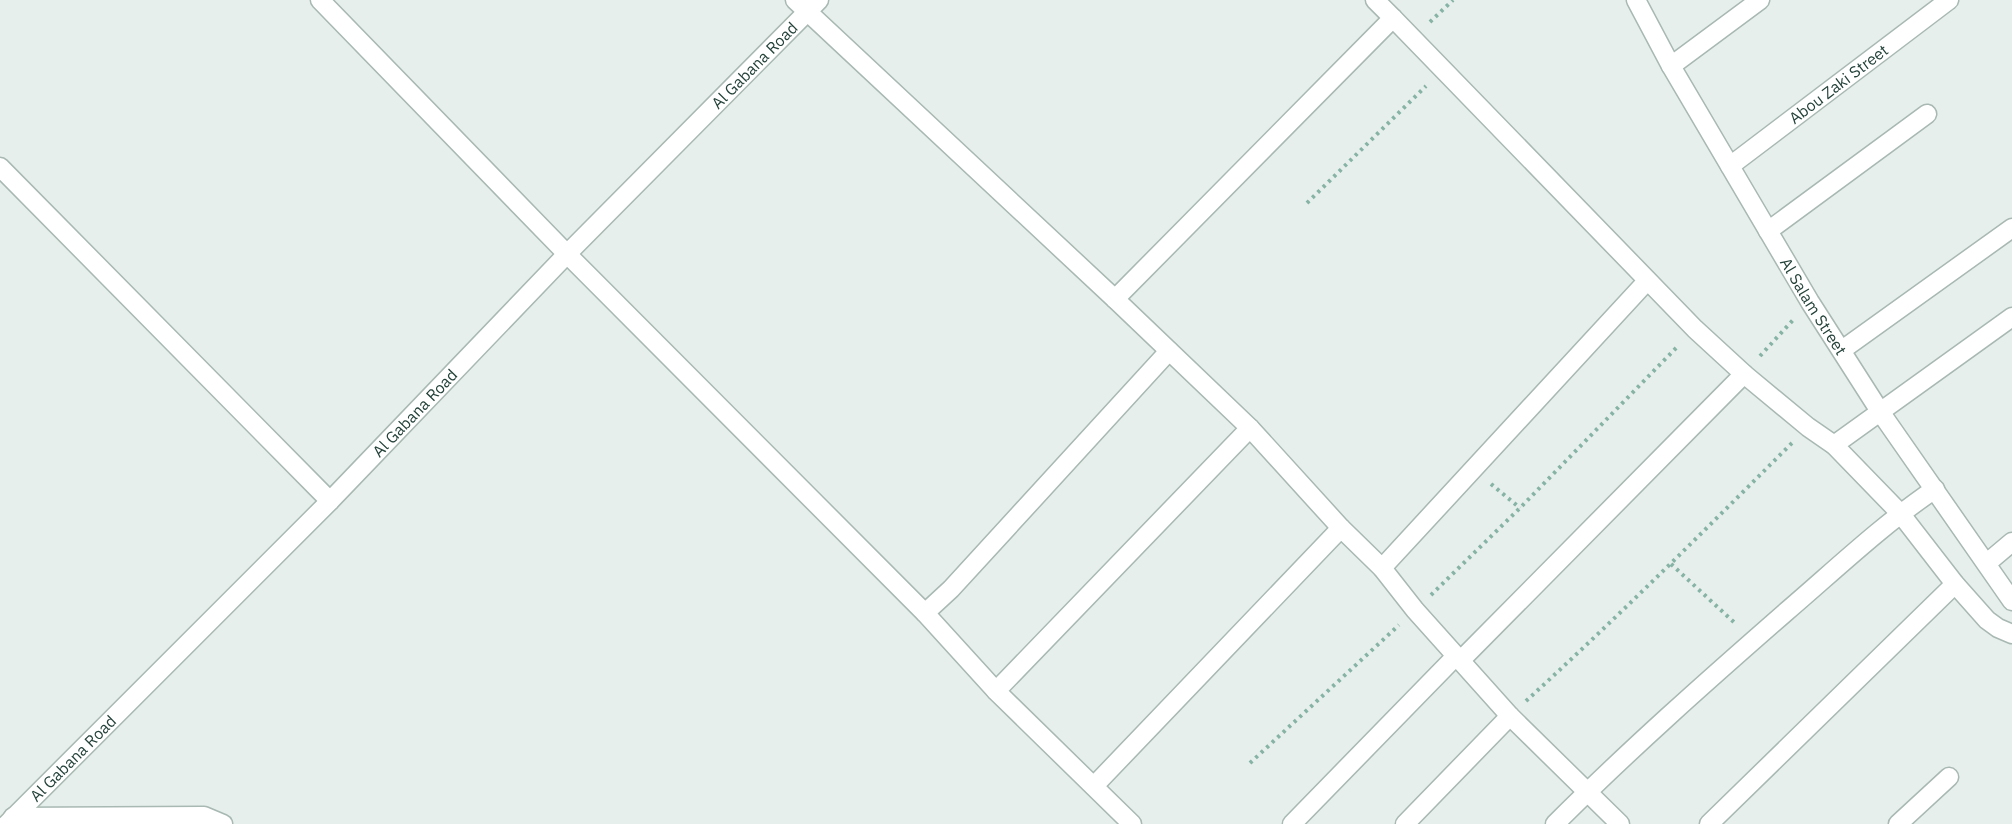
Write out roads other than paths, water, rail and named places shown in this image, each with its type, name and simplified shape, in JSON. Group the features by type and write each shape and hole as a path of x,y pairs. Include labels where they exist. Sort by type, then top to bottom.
{"street":[{"path":"320,0 567,254 925,613 996,691 1131,824"},
{"path":"1375,0 1695,329 1744,374 1808,427 1834,445 1900,513 1955,584 1987,620 2012,634"},
{"name":"Al Salam Street","path":"1636,0 1671,66 1810,302 1881,413 2012,601"},
{"path":"1671,66 1760,0"},
{"name":"Abou Zaki Street","path":"1730,166 1948,0"},
{"path":"807,4 1250,428 1341,528 1382,568 1415,610 1510,716 1620,824"},
{"name":"Al Gabana Road","path":"10,821 330,501 807,4"},
{"path":"1115,299 1393,18"},
{"path":"1768,231 1928,114"},
{"path":"0,167 330,501"},
{"path":"1842,350 2012,228"},
{"path":"1382,568 1647,281"},
{"path":"1834,445 2012,317"},
{"path":"925,613 951,589 1168,351"},
{"path":"1292,824 1744,374"},
{"path":"996,691 1250,428"},
{"path":"1555,824 1754,640 1900,513 1935,489"},
{"path":"1094,786 1341,528"},
{"path":"1987,563 2012,542"},
{"path":"1708,824 1955,584"},
{"path":"1405,824 1510,716"},
{"path":"1898,824 1949,777"},
{"path":"10,821 204,816 223,824"}]}
